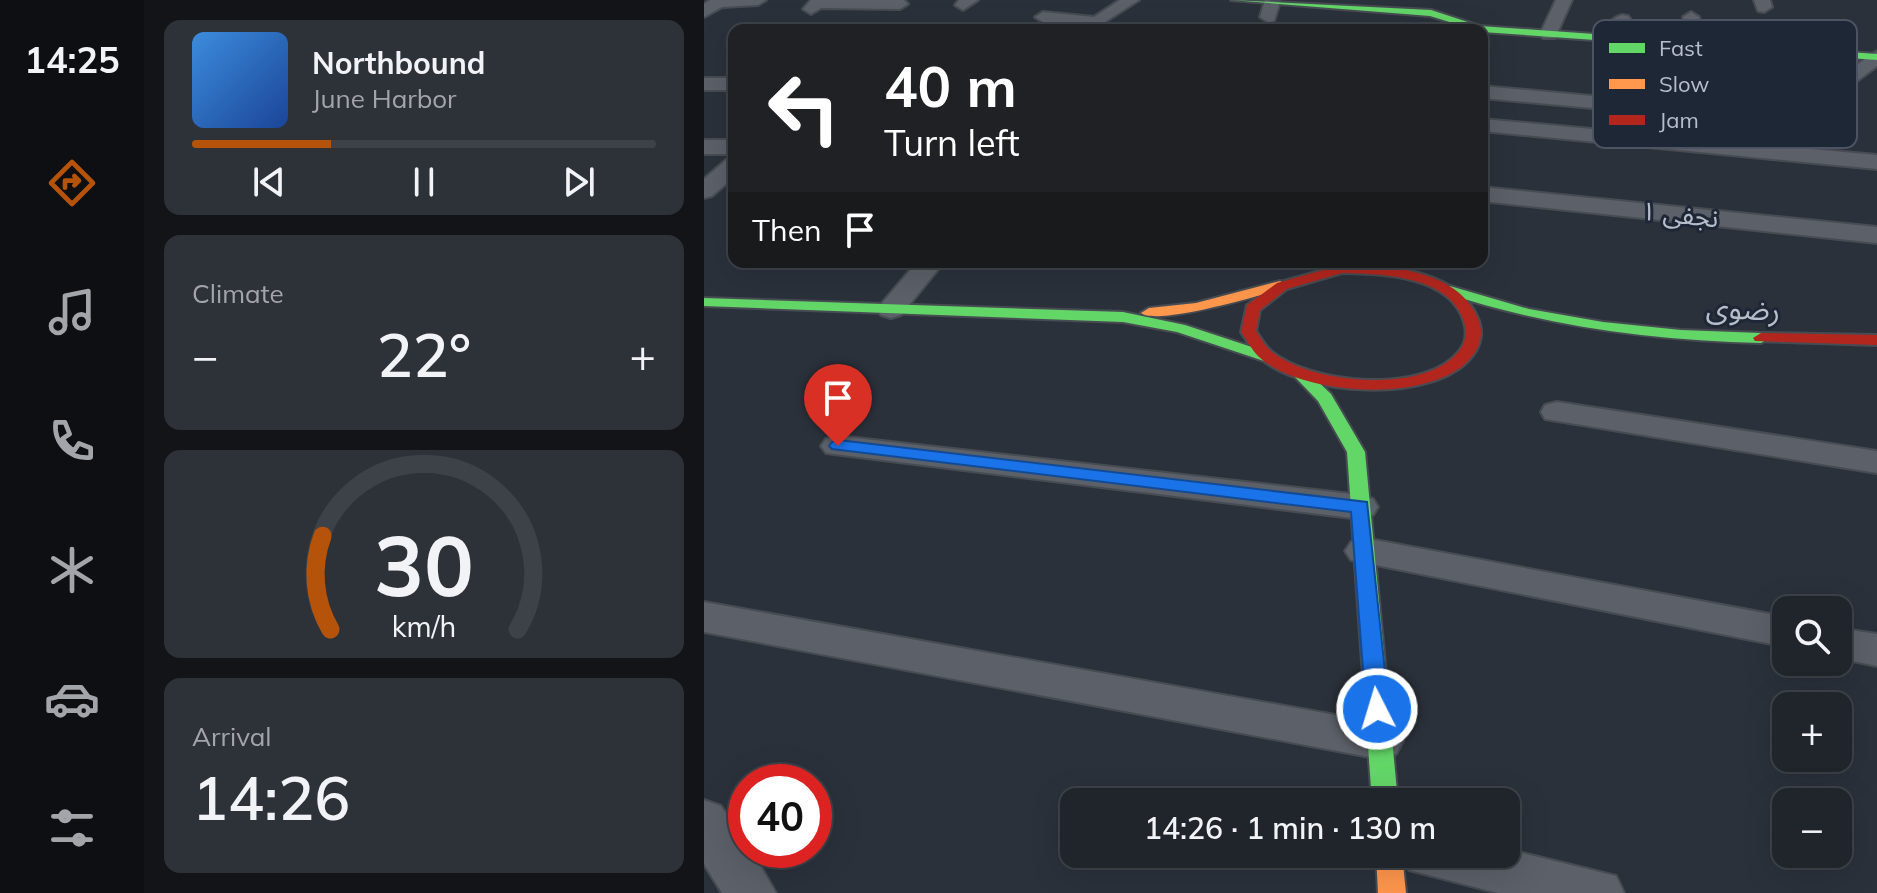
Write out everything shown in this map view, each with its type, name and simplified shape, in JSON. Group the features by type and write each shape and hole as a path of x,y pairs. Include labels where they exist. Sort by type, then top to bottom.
{"street":[{"path":"704,12 718,2 758,0"},
{"path":"1043,17 1097,22 1131,0"},
{"path":"1235,0 1270,10 1330,3 1414,6 1464,24"},
{"path":"1549,34 1564,0"},
{"path":"811,9 817,3 902,2"},
{"path":"884,21 902,2"},
{"path":"1481,24 1488,8"},
{"path":"1488,30 1593,37"},
{"path":"1857,56 1877,57"},
{"path":"1857,72 1877,57"},
{"path":"704,84 728,84"},
{"path":"1488,93 1593,102"},
{"path":"1488,126 1593,135"},
{"path":"704,147 728,147"},
{"path":"1728,148 1877,162"},
{"name":"نجفی ۱","path":"1488,195 1877,235"},
{"path":"891,309 926,268"},
{"path":"1123,317 1196,307 1331,268"},
{"path":"704,302 1123,317 1180,328 1264,356 1302,376 1325,383 1366,386 1418,380 1440,373 1464,357 1476,339 1474,319 1461,301 1434,283 1420,268"},
{"path":"1321,272 1375,269 1434,283 1492,307 1607,332"},
{"path":"1264,356 1250,337 1247,318 1258,299 1280,285"},
{"path":"1561,338 1607,332"},
{"name":"رضوی","path":"1607,332 1877,340"},
{"path":"1452,365 1482,354"},
{"path":"1302,376 1325,398 1356,452 1384,788"},
{"path":"1389,405 1418,380"},
{"path":"1557,412 1877,462"},
{"path":"1356,452 1368,433"},
{"path":"838,446 1360,507"},
{"path":"1364,551 1772,629"},
{"path":"704,617 1380,741"},
{"path":"1852,646 1877,650"},
{"path":"704,821 750,893"},
{"path":"1390,868 1392,893"},
{"path":"1488,868 1598,893"}],"traffic: fast":[{"path":"1235,0 1431,13 1464,24"},
{"path":"1488,30 1593,37"},
{"path":"1857,56 1877,57"},
{"path":"1450,290 1527,313 1603,327 1681,335 1761,338"},
{"path":"704,302 1123,317 1180,328 1264,356"},
{"path":"1302,376 1325,398 1356,452 1384,788"}],"traffic: slow":[{"path":"1149,313 1196,307 1280,285"},
{"path":"1390,868 1392,893"}],"traffic: jam":[{"path":"1341,269 1404,274 1444,289 1459,300 1469,313 1474,327 1473,340 1466,353 1453,365 1433,375 1385,385 1338,384 1296,372 1265,354 1249,332 1253,308 1282,286 1341,269"},
{"path":"1761,338 1877,340"}],"route":[{"path":"838,446 1360,507 1377,709"}]}
